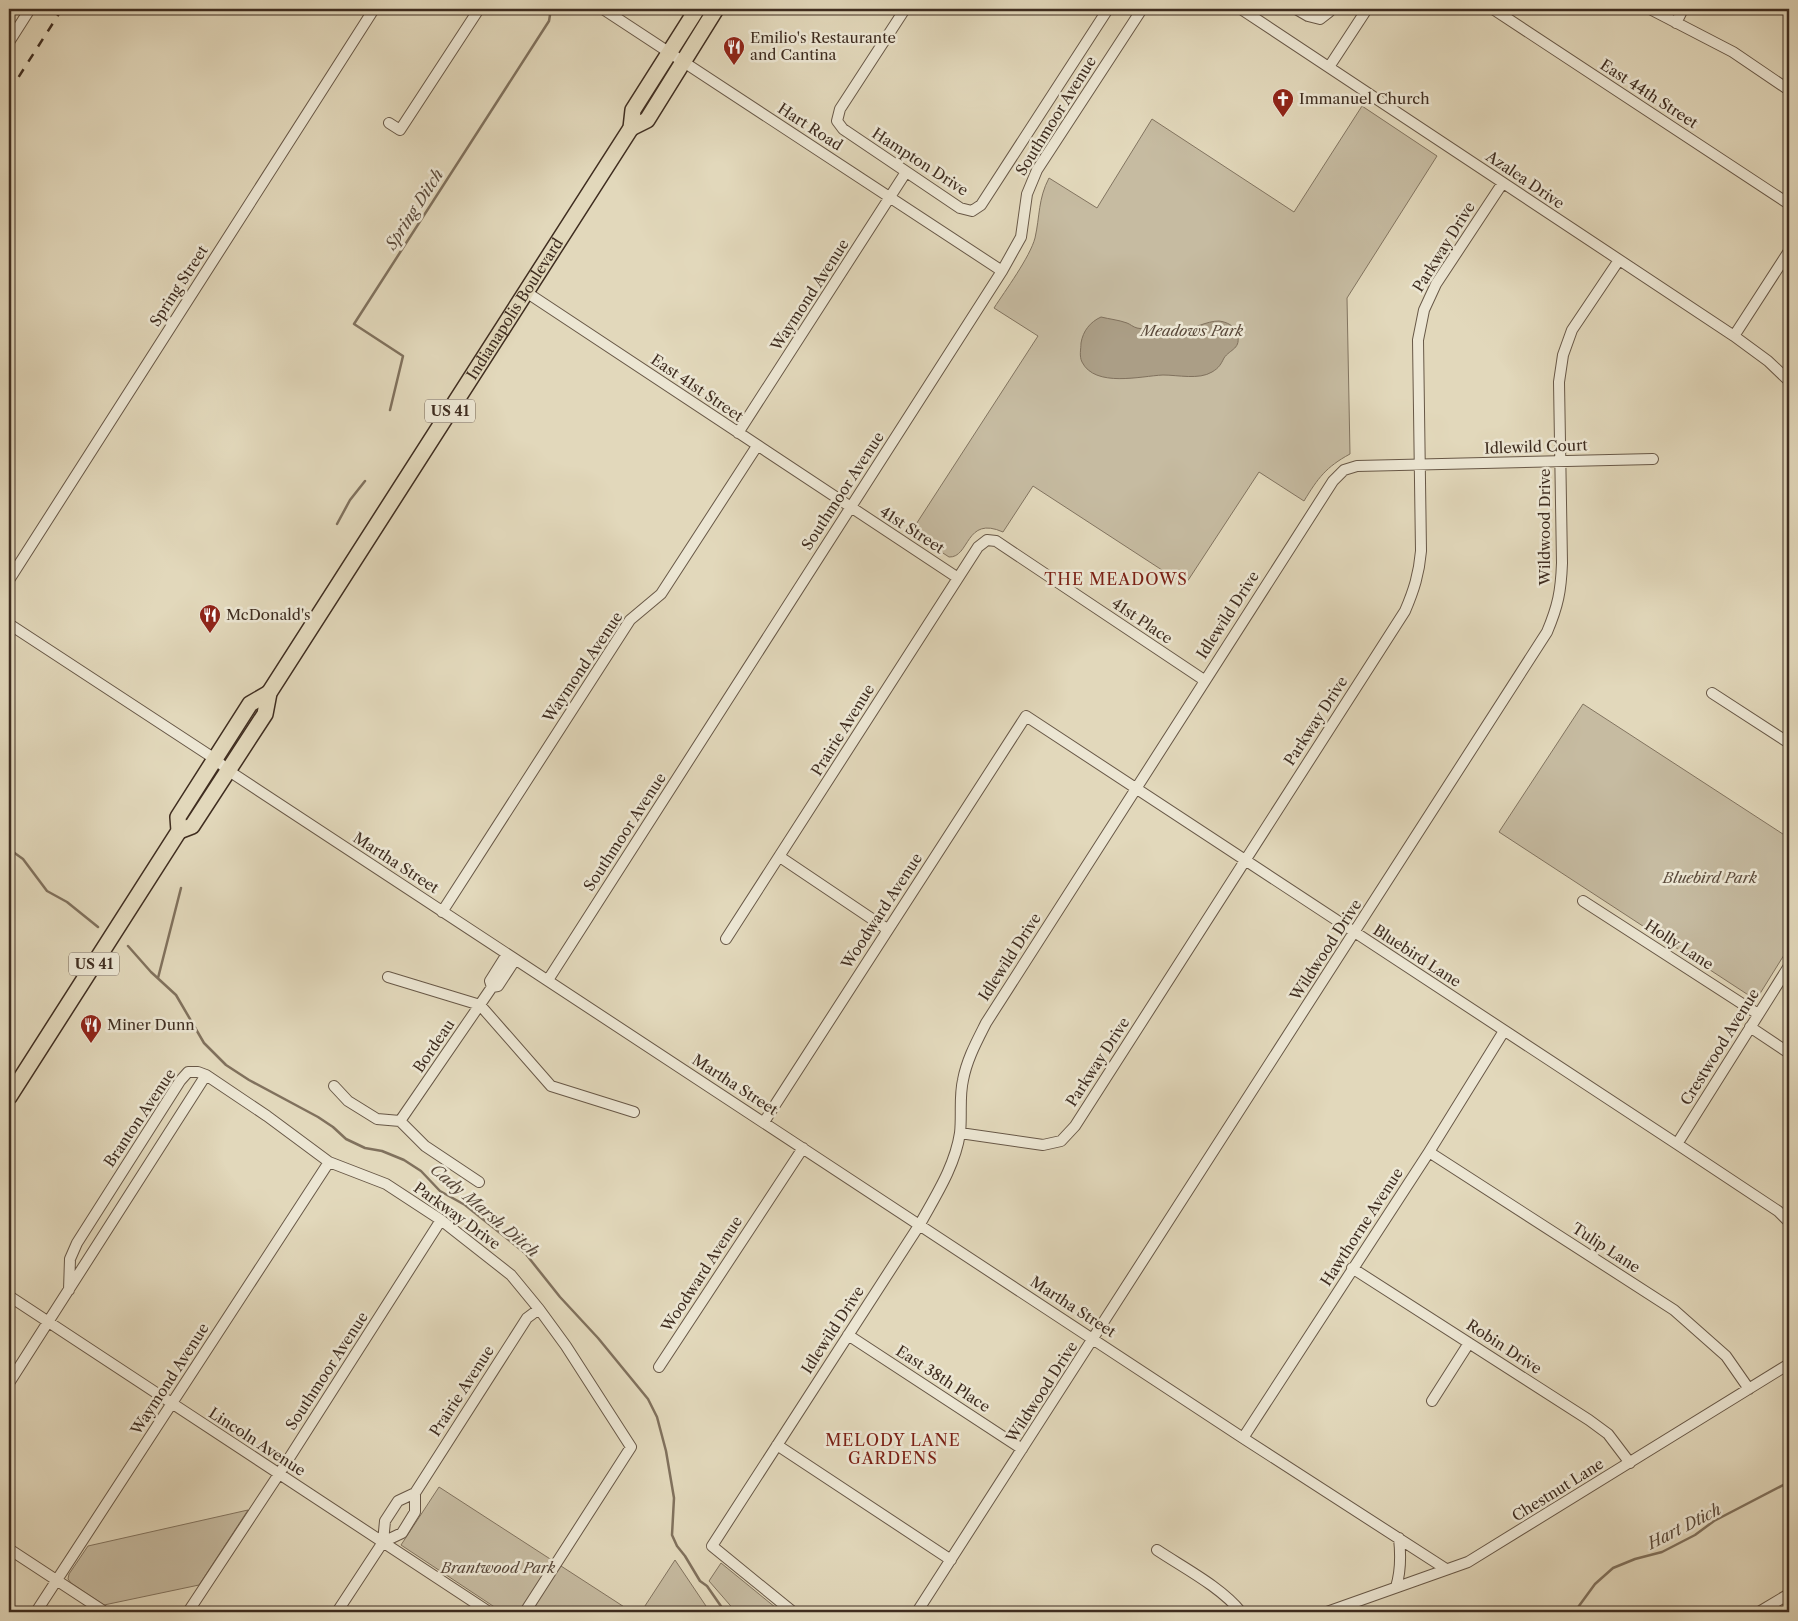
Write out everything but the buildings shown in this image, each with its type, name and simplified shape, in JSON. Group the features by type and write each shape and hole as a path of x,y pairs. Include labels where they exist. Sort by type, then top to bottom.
{"highway":[{"name":"Indianapolis Boulevard","path":"9,1097 179,831 192,826 229,771 265,714 269,693 631,128 632,110 697,9"},
{"name":"Indianapolis Boulevard","path":"631,128 647,120 716,9"},
{"name":"Indianapolis Boulevard","path":"179,831 178,817 250,704 269,693"}],"street":[{"path":"9,42 30,9"},
{"name":"Spring Street","path":"9,580 374,9"},
{"path":"389,123 400,130 479,9"},
{"name":"Hart Road","path":"603,9 1002,271"},
{"name":"Hampton Drive","path":"905,9 840,109 837,120 843,129 906,172 960,208 972,211 981,205 1108,9"},
{"name":"Southmoor Avenue","path":"548,980 1002,271 1021,237 1027,194 1037,170 1142,9"},
{"name":"Azalea Drive","path":"1241,9 1502,184 1734,336 1768,361 1789,381"},
{"path":"1296,9 1308,16 1320,19 1332,9"},
{"path":"1329,67 1367,9"},
{"name":"East 44th Street","path":"1493,9 1789,204"},
{"path":"1650,9 1733,52 1789,90"},
{"path":"1676,23 1683,9"},
{"name":"Waymond Avenue","path":"738,433 906,172"},
{"name":"Parkway Drive","path":"960,1133 1043,1145 1061,1141 1075,1126 1405,611 1419,572 1421,551 1418,340 1424,310 1436,284 1502,184"},
{"path":"1734,336 1789,251"},
{"name":"Wildwood Drive","path":"917,1612 1547,632 1556,610 1561,586 1559,382 1562,355 1572,330 1619,260"},
{"name":"East 41st Street","path":"526,292 851,508"},
{"name":"Waymond Avenue","path":"442,912 630,620 661,594 756,446"},
{"name":"Idlewild Court","path":"1420,465 1653,459"},
{"name":"Idlewild Drive","path":"793,1612 712,1546 920,1224 944,1180 960,1133 962,1080 969,1058 986,1023 1333,481 1344,470 1357,466 1420,465"},
{"name":"41st Street","path":"851,508 958,578"},
{"name":"41st Place","path":"987,540 996,541 1204,680"},
{"name":"Prairie Avenue","path":"726,939 978,546 987,540"},
{"name":"Martha Street","path":"9,624 215,759 229,771 442,912 1094,1338 1243,1438 1446,1569"},
{"path":"1712,693 1789,743"},
{"name":"Bluebird Lane","path":"1026,716 1676,1144 1778,1212 1789,1222"},
{"name":"Woodward Avenue","path":"764,1122 1026,716"},
{"path":"780,857 887,929"},
{"name":"Holly Lane","path":"1583,901 1758,1014"},
{"name":"Bordeau","path":"400,1121 492,987 498,986 511,957"},
{"name":"Crestwood Avenue","path":"1676,1144 1789,966"},
{"path":"388,977 480,1005 550,1086 634,1112"},
{"path":"1750,1027 1789,1053"},
{"name":"Hawthorne Avenue","path":"1243,1438 1429,1152 1504,1031"},
{"name":"Branton Avenue","path":"9,1383 69,1290 206,1075 198,1072 188,1072 180,1081 77,1243 70,1259 69,1290"},
{"name":"Parkway Drive","path":"206,1075 267,1116 329,1162 386,1184 441,1220 511,1275 566,1346 631,1446 525,1612"},
{"path":"334,1086 348,1101 378,1119 400,1121 426,1146 479,1182"},
{"name":"Woodward Avenue","path":"659,1367 803,1148"},
{"name":"Tulip Lane","path":"1429,1152 1674,1310 1726,1356 1749,1389"},
{"name":"Waymond Avenue","path":"36,1612 329,1162"},
{"name":"Southmoor Avenue","path":"188,1612 279,1474 441,1220"},
{"name":"Robin Drive","path":"1352,1268 1589,1420 1608,1434 1630,1463"},
{"name":"Lincoln Avenue","path":"9,1296 489,1612"},
{"name":"Prairie Avenue","path":"337,1612 383,1542 385,1521 398,1501 415,1493 527,1318 539,1309"},
{"name":"East 38th Place","path":"848,1334 1022,1449"},
{"path":"1432,1401 1470,1343"},
{"name":"Chestnut Lane","path":"1327,1612 1468,1562 1789,1364"},
{"path":"777,1445 951,1560"},
{"name":"Prairie Avenue","path":"383,1542 402,1533 415,1512 415,1493"},
{"path":"1396,1587 1400,1573 1401,1554 1399,1538"},
{"path":"9,1548 105,1612"},
{"path":"1157,1550 1233,1602 1241,1612"},
{"path":"1759,1612 1789,1594"}],"green space":[{"name":"Meadows Park","path":"1362,106 1437,156 1347,298 1350,454 1323,474 1304,501 1259,472 1185,585 1033,486 1003,532 991,528 981,529 970,538 956,556 949,557 911,532 1038,336 994,308 1017,274 1032,246 1037,230 1041,200 1049,178 1097,208 1152,119 1294,212"},
{"name":"Bluebird Park","path":"1583,704 1789,838 1789,947 1756,1000 1499,832"},
{"name":"Brantwood Park","path":"439,1487 632,1612 502,1612 401,1545"},
{"path":"248,1510 199,1585 104,1605 68,1579 69,1574 88,1546"},
{"path":"675,1560 710,1612 641,1612"},
{"path":"721,1563 781,1612 736,1612 709,1581"}],"shaded area":[{"path":"1101,317 1128,323 1137,328 1154,330 1187,329 1219,321 1234,328 1237,333 1238,342 1237,346 1226,355 1218,367 1212,372 1201,376 1163,375 1119,379 1108,378 1088,370 1081,357 1081,343 1085,331 1094,321"}],"waterway":[{"name":"Spring Ditch","path":"390,410 403,356 354,324 549,21 551,9"},
{"name":"Spring Ditch","path":"337,524 350,500 365,481"},
{"name":"Cady Marsh Ditch","path":"9,849 23,859 47,891 67,902 98,927"},
{"name":"Spring Ditch","path":"158,978 181,888"},
{"name":"Cady Marsh Ditch","path":"128,946 151,972 176,995 204,1043 226,1065 249,1080 318,1117 346,1139 365,1148 382,1151 404,1160 421,1171 440,1191 465,1205 525,1253 560,1297 598,1338 648,1399 657,1417 666,1451 674,1498 672,1535 700,1581 707,1586 725,1612"},
{"name":"Hart Dtich","path":"1572,1612 1576,1610 1595,1584 1613,1568 1635,1559 1662,1552 1695,1535 1714,1521 1789,1482"}],"railway":[{"path":"9,92 62,9"}],"place":[{"name":"Emilio's Restaurante and Cantina","path":"734,66"},
{"name":"Immanuel Church","path":"1283,118"},
{"name":"McDonald's","path":"210,634"},
{"name":"Miner Dunn","path":"91,1044"}],"district":[{"name":"THE MEADOWS","path":"1116,579"},
{"name":"MELODY LANE GARDENS","path":"893,1449"}]}
